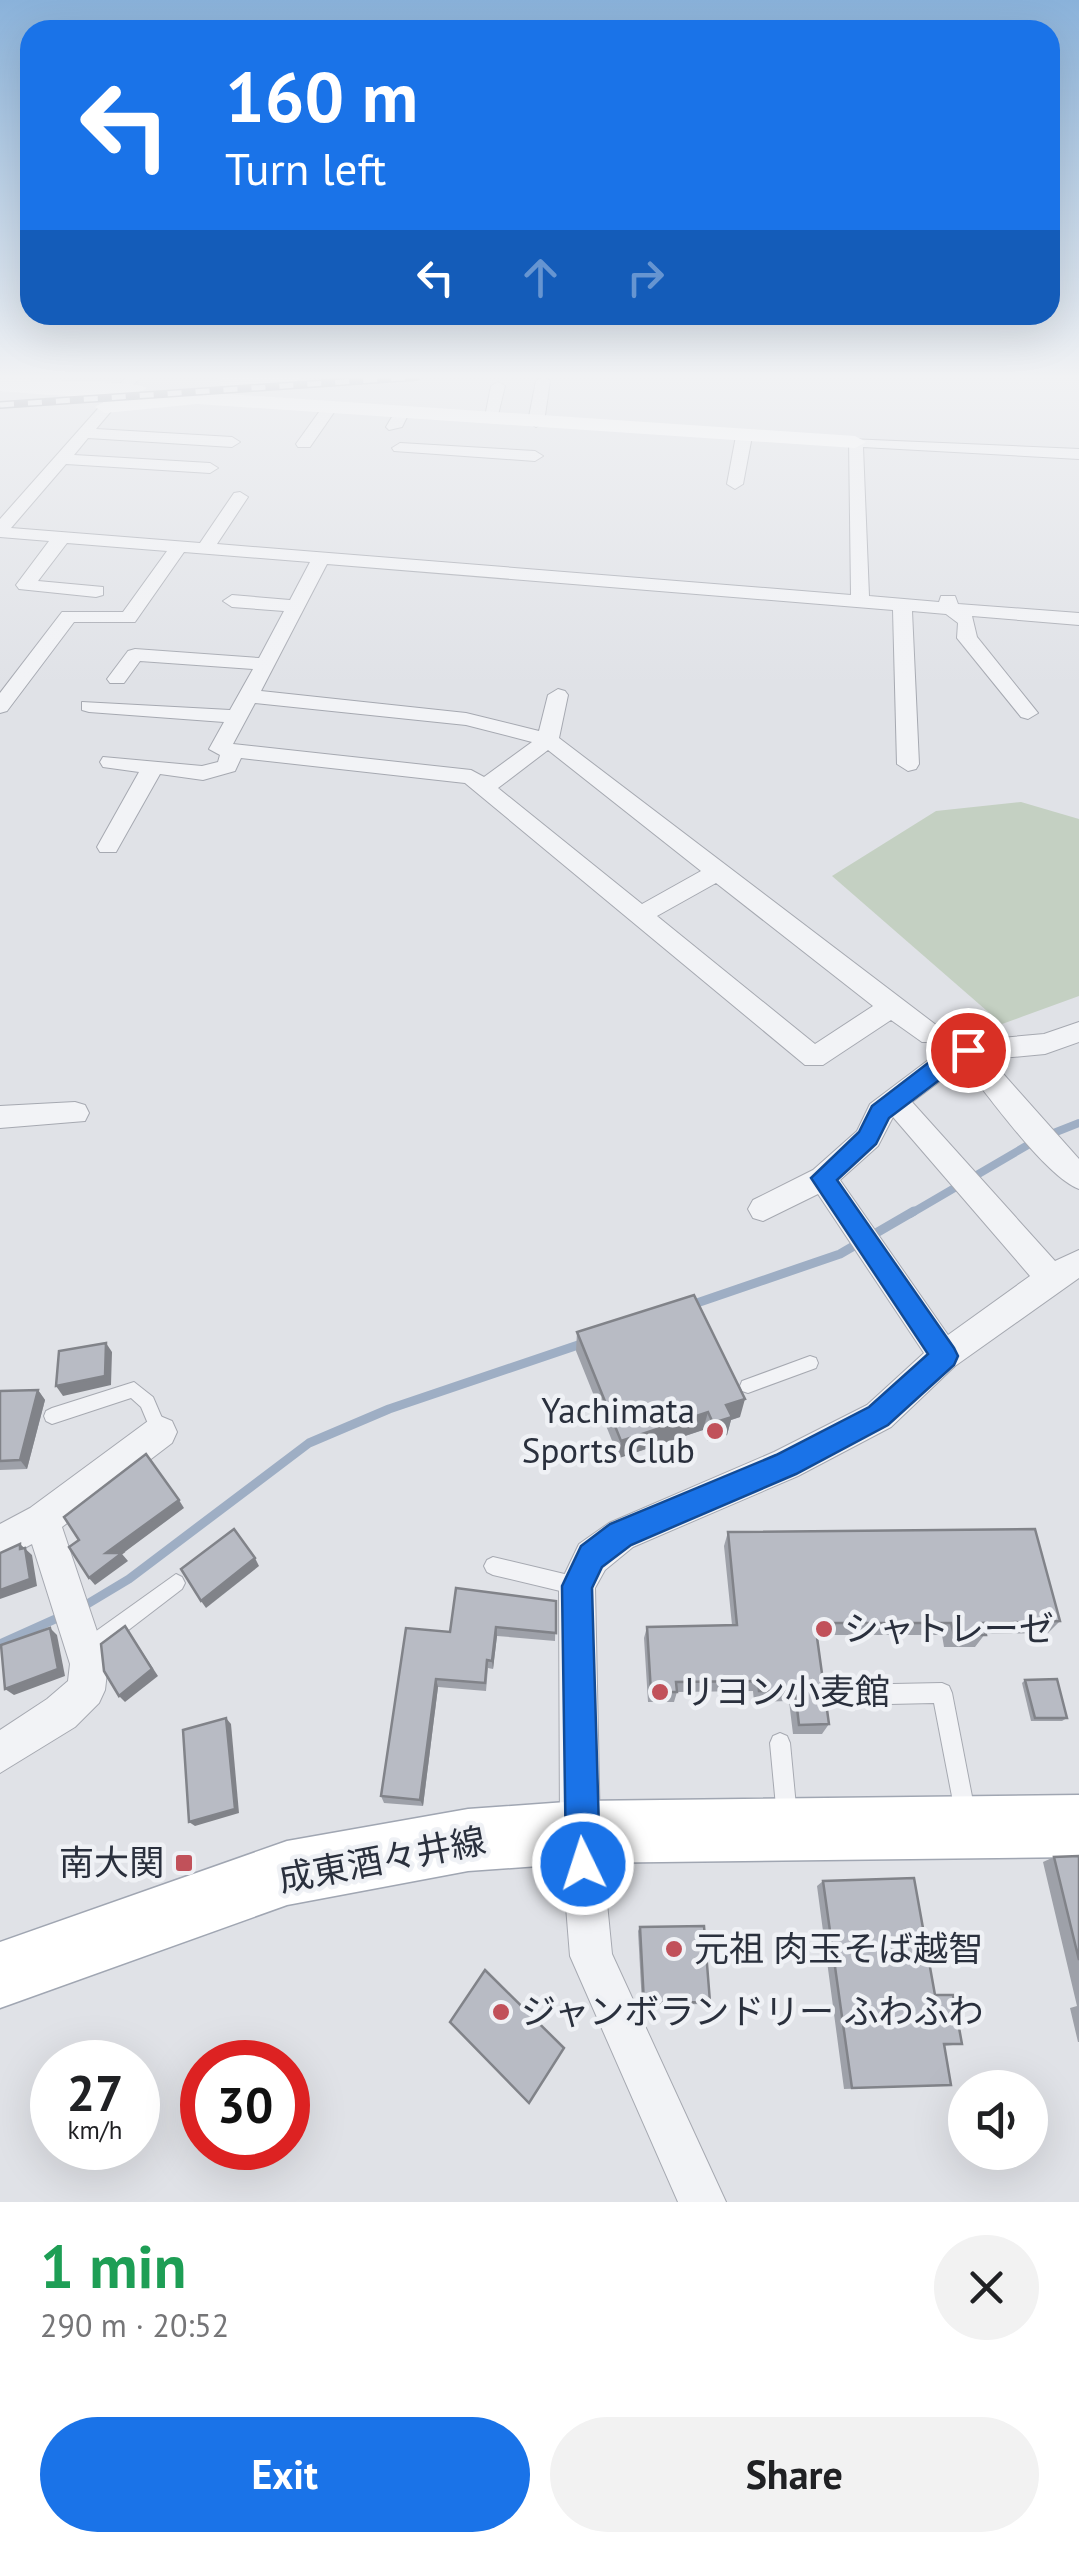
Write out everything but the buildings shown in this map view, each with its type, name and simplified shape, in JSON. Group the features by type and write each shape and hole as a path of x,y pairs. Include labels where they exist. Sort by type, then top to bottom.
{"main road":[{"name":"成東酒々井線","path":"0,1975 287,1873 468,1840 580,1832 1079,1826"}],"street":[{"path":"0,531 43,480"},
{"path":"735,484 736,480"},
{"path":"856,480 860,599"},
{"path":"205,549 240,497"},
{"path":"0,531 902,603 948,597 1079,619"},
{"path":"61,538 16,585 96,591"},
{"path":"0,707 9,681 69,616 128,618 179,548"},
{"path":"321,559 220,749 472,777 814,1058 891,1007"},
{"path":"948,597 967,622 967,638 1028,713"},
{"path":"232,602 294,606"},
{"path":"902,603 908,764"},
{"path":"117,679 135,654 267,664"},
{"path":"486,786 548,740 558,695"},
{"path":"250,696 466,719 548,740 715,873 931,1035"},
{"path":"89,706 237,717"},
{"path":"110,762 203,773 227,766 233,750"},
{"path":"108,847 153,768"},
{"path":"639,916 715,873"},
{"path":"763,1209 823,1178 868,1138 880,1112 948,1059 968,1050 1044,1044 1079,1032"},
{"path":"968,1050 1037,1135 1079,1178"},
{"path":"702,2202 591,1956 580,1832 577,1586 592,1556 621,1534 786,1464 879,1416 944,1356 1065,1270 895,1101"},
{"path":"0,1117 75,1114"},
{"path":"823,1178 944,1356"},
{"path":"0,1543 42,1520 160,1432"},
{"path":"0,1752 61,1713 86,1690 89,1664 42,1520"}],"lane":[{"path":"748,1386 810,1363"},
{"path":"52,1416 134,1390 147,1402 160,1432"},
{"path":"493,1566 577,1586"},
{"path":"85,1652 176,1583"},
{"path":"844,1695 942,1694 968,1827"},
{"path":"780,1743 788,1829"}],"green space":[{"path":"1021,802 1079,819 1079,996 1002,1024 832,876 936,811"}],"waterway":[{"path":"1046,1136 1079,1123"},
{"path":"910,1214 1033,1142"},
{"path":"691,1305 840,1254 914,1211"},
{"path":"79,1609 129,1579 309,1443 389,1409 584,1343"},
{"path":"0,1644 62,1616"}],"place":[{"name":"Yachimata Sports Club","path":"715,1431"},
{"name":"シャトレーゼ","path":"824,1629"},
{"name":"リヨン小麦館","path":"660,1692"},
{"name":"南大関","path":"184,1863"},
{"name":"元祖 肉玉そば越智","path":"674,1949"},
{"name":"ジャンボランドリー ふわふわ","path":"501,2012"}],"route":[{"path":"583,1864 577,1586 592,1556 621,1534 786,1464 879,1416 944,1356 823,1178 868,1138 880,1112 948,1059 968,1050"}]}
